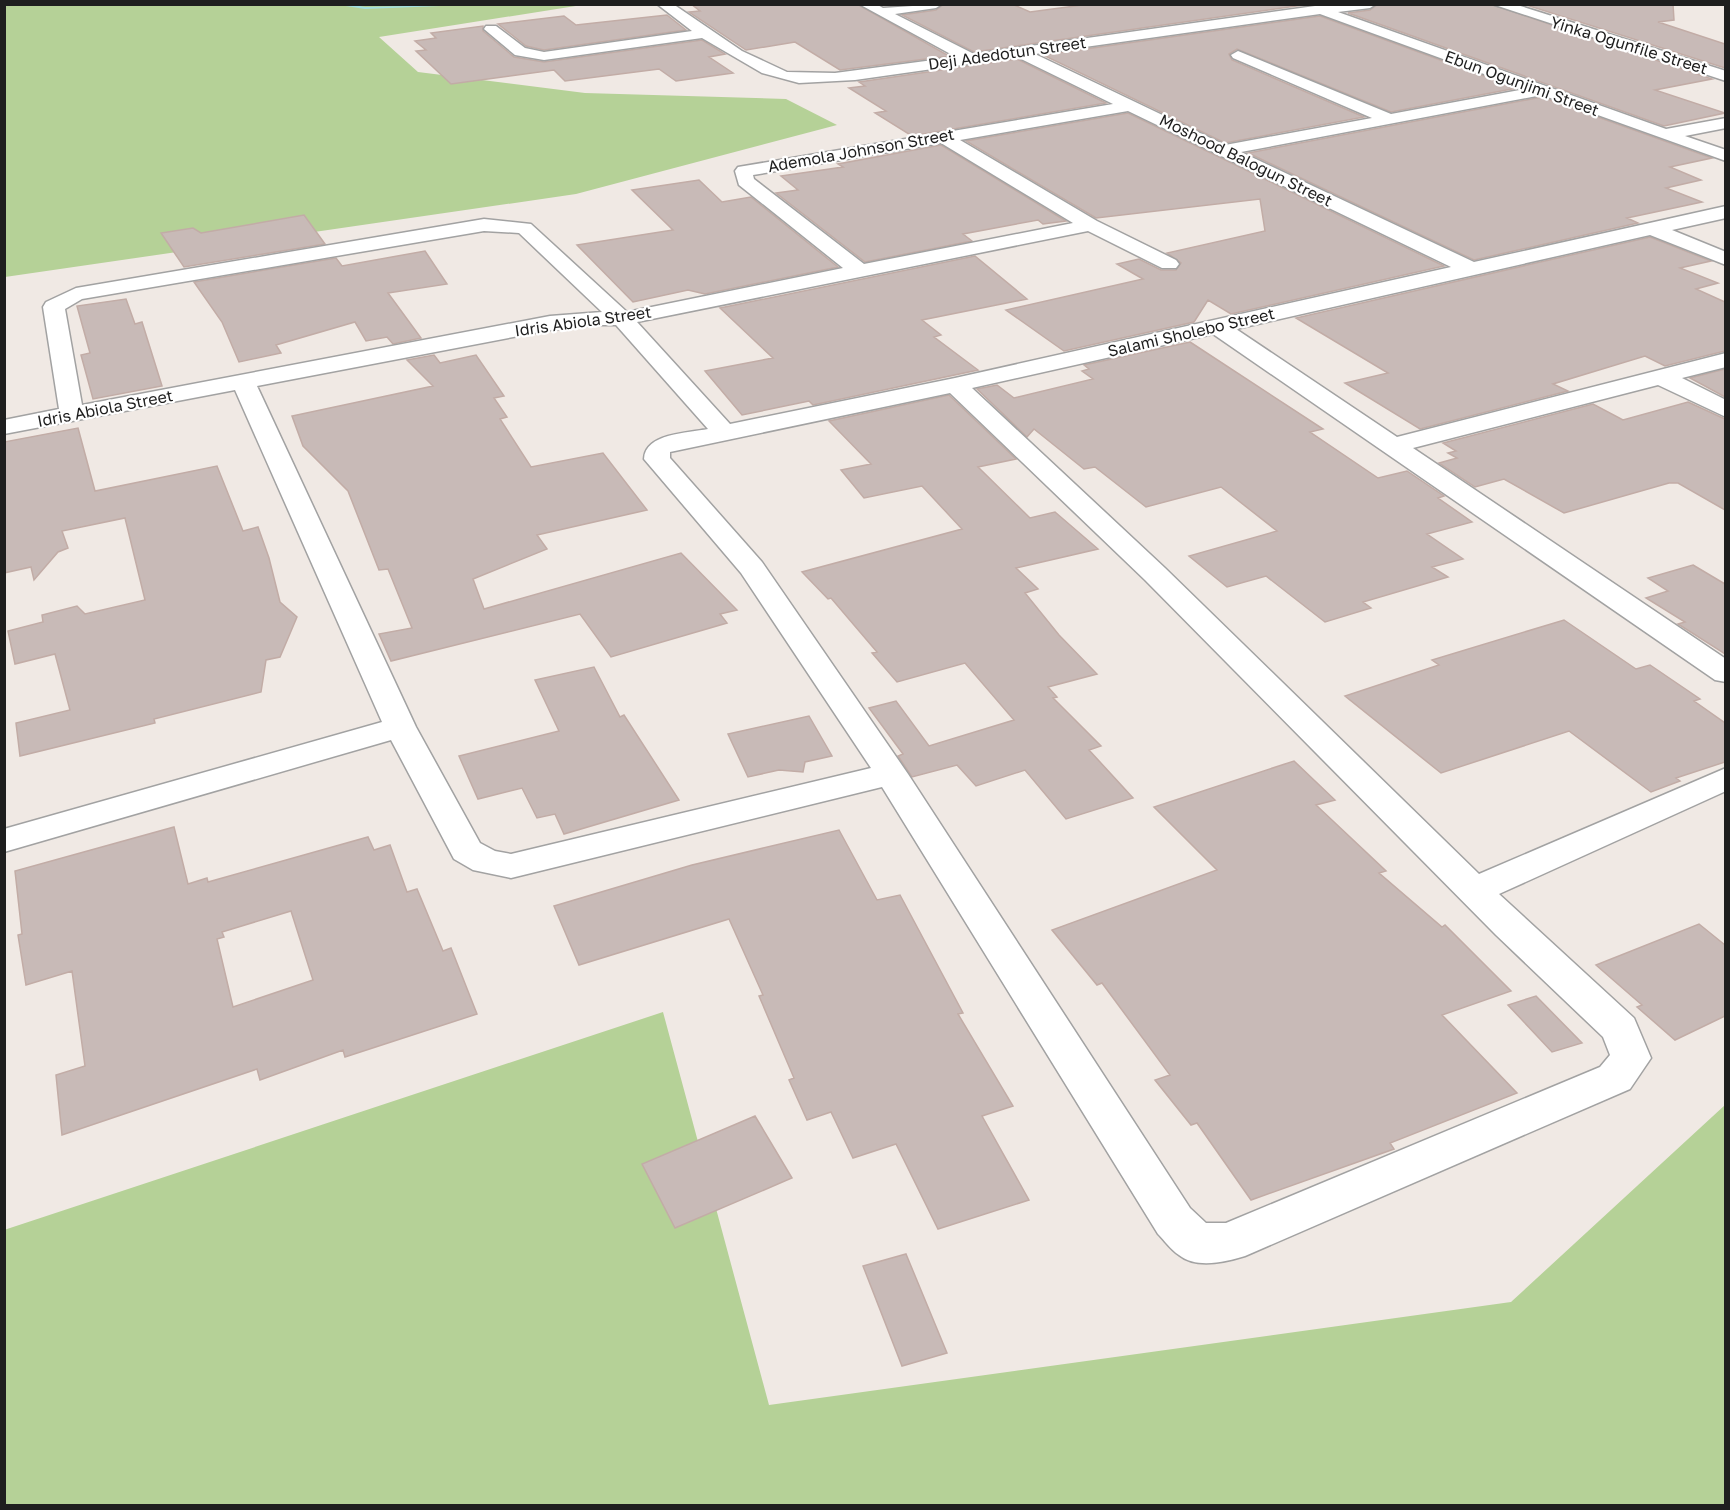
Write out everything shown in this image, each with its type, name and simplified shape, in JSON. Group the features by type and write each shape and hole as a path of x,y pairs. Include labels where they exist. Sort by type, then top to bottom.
{"street":[{"name":"Deji Adedotun Street","path":"663,4 756,66 797,78 848,75 972,59 1211,23 1370,4"},
{"path":"865,4 972,59"},
{"path":"881,12 936,4"},
{"name":"Yinka Ogunfile Street","path":"1498,4 1725,76"},
{"name":"Ebun Ogunjimi Street","path":"1319,10 1725,156"},
{"path":"1182,12 1211,23"},
{"path":"491,29 520,52 531,56 707,33"},
{"name":"Moshood Balogun Street","path":"1018,52 1473,270"},
{"path":"1238,55 1389,119"},
{"path":"1676,60 1706,55"},
{"path":"531,56 543,74"},
{"path":"1225,150 1542,91"},
{"name":"Ademola Johnson Street","path":"858,270 745,181 744,171 1130,106"},
{"path":"1666,134 1725,123"},
{"path":"942,136 1090,225 1169,264"},
{"name":"Salami Sholebo Street","path":"891,774 752,568 657,459 657,451 662,446 955,385 1725,212"},
{"path":"72,414 54,307 76,294 484,225 509,225 524,228 622,319 724,432"},
{"path":"622,319 1090,225"},
{"name":"Idris Abiola Street","path":"4,427 550,323 593,318 622,319 1090,225"},
{"path":"1653,229 1725,259"},
{"path":"1217,326 1725,673"},
{"path":"1392,446 1725,360"},
{"path":"1661,377 1725,410"},
{"path":"243,381 400,727 467,851 486,862 511,866 891,774 1174,1221 1196,1243 1229,1242 1615,1078 1631,1058 1620,1029 1509,926 1476,890 1155,574 955,385"},
{"path":"4,841 400,727"},
{"path":"1476,890 1725,778"}],"green space":[{"path":"4,5 582,5 379,37 418,72 585,93 786,99 837,125 576,194 5,277"},
{"path":"663,1012 769,1405 1511,1302 1725,1105 1725,1505 5,1505 4,1230"}],"building":[{"path":"691,4 857,4 949,56 840,70 795,42 746,50 689,12 700,11"},
{"path":"944,4 1012,4 1030,12 1090,4 1310,4 974,52 902,15 936,10"},
{"path":"1378,4 1490,4 1712,79 1655,90 1725,113 1664,126 1348,13 1370,10"},
{"path":"1523,4 1673,4 1674,20 1658,22 1725,44 1725,68"},
{"path":"667,15 686,30 544,50 526,46 498,24 564,16 576,25"},
{"path":"1320,16 1517,88 1391,112 1237,49 1229,54 1232,60 1364,117 1225,143 1043,55"},
{"path":"483,26 483,31 514,57 544,62 702,40 725,54 709,57 733,73 676,81 659,69 565,81 554,70 451,84 416,51 426,50 415,41 436,38 431,33"},
{"path":"1017,59 1106,103 912,136 875,113 886,111 849,88 865,86 859,82"},
{"path":"1542,97 1712,158 1670,167 1701,180 1666,188 1702,202 1627,218 1638,223 1474,260 1248,153"},
{"path":"1128,113 1444,266 1231,314 1208,300 1194,322 1064,351 1006,310 1143,279 1117,264 1139,259 1161,270 1176,270 1181,263 1167,253 1265,231 1260,199 1096,218 966,141"},
{"path":"941,145 1066,221 1043,224 1038,220 963,234 972,241 865,262 776,193 798,190 781,176 843,167 838,164"},
{"path":"699,180 722,202 751,197 838,267 705,294 688,290 633,302 577,245 673,230 632,190"},
{"path":"304,215 325,244 184,267 161,233 193,228 201,233"},
{"path":"1650,237 1711,261 1680,268 1718,283 1696,289 1725,302 1725,351 1665,366 1645,356 1553,384 1568,391 1420,429 1345,383 1388,373 1296,318"},
{"path":"425,251 447,284 388,293 421,338 393,344 387,337 366,341 355,322 276,345 281,353 239,362 222,322 194,282 336,258 342,266"},
{"path":"975,256 1027,299 922,320 941,335 934,337 978,370 813,405 809,401 742,415 705,371 773,358 720,308"},
{"path":"126,299 135,324 142,322 162,386 93,399 81,355 90,353 77,306"},
{"path":"1190,342 1323,429 1310,432 1378,478 1407,471 1444,496 1438,498 1472,522 1427,534 1463,559 1432,567 1448,577 1363,602 1371,608 1325,622 1266,576 1227,587 1189,556 1277,531 1221,487 1146,507 1095,467 1084,469 1034,429 1027,437 977,389 997,385 1014,398 1093,379 1082,371 1089,369 1084,365"},
{"path":"434,355 440,363 476,355 504,396 494,398 507,417 500,419 531,467 603,453 647,510 537,535 547,549 473,579 484,609 681,553 737,610 720,614 727,623 611,657 580,614 391,661 379,634 412,628 388,569 379,570 348,491 303,446 292,416 433,386 407,360"},
{"path":"1725,369 1725,397 1690,378"},
{"path":"949,395 1016,459 978,467 1030,518 1055,512 1098,549 1016,568 1038,589 1025,593 1059,635 1097,674 1048,687 1057,697 1053,698 1101,746 1089,750 1133,798 1066,819 1025,770 976,786 957,765 912,777 898,756 903,754 869,708 896,701 929,746 1014,720 965,663 897,682 872,653 877,652 831,598 828,599 802,572 962,529 922,486 864,498 841,470 871,464 829,421"},
{"path":"1688,402 1725,419 1725,510 1678,483 1669,483 1564,513 1504,479 1475,487 1439,463 1457,458 1448,453 1456,451 1443,443 1593,404 1623,420"},
{"path":"78,428 95,491 217,466 243,531 258,527 269,558 280,602 297,617 280,657 266,660 261,692 154,719 155,723 20,756 16,723 70,710 55,654 15,664 8,631 43,622 42,615 77,606 85,614 145,600 125,518 62,531 68,548 58,552 34,580 31,567 4,573 4,442"},
{"path":"1693,565 1725,584 1725,654 1678,624 1685,622 1646,598 1668,591 1648,578"},
{"path":"1564,620 1636,669 1650,665 1700,699 1694,701 1725,723 1725,762 1676,778 1680,781 1651,792 1569,731 1441,773 1345,696 1439,665 1432,660"},
{"path":"594,667 620,717 624,715 679,800 564,834 555,814 537,818 522,788 478,799 459,756 559,731 535,680"},
{"path":"809,716 832,756 805,762 803,772 779,770 748,777 728,734"},
{"path":"1294,761 1335,800 1316,805 1386,871 1379,873 1442,927 1445,925 1511,991 1442,1015 1517,1093 1390,1143 1394,1149 1251,1200 1197,1123 1191,1125 1155,1080 1170,1075 1102,983 1097,985 1052,930 1217,870 1154,807"},
{"path":"174,827 188,884 207,878 208,882 368,837 374,850 390,845 407,892 417,889 443,951 451,948 477,1014 345,1057 343,1050 260,1080 257,1069 62,1135 56,1075 85,1066 72,971 26,985 18,935 22,934 15,871","holes":["291,911 313,980 233,1007 217,939 224,937 222,932"]},
{"path":"839,830 877,900 900,895 963,1013 958,1014 1013,1106 982,1116 1029,1200 938,1229 896,1144 853,1158 831,1112 807,1120 789,1080 794,1078 759,996 763,995 729,919 579,965 554,906 692,865"},
{"path":"1699,924 1725,945 1725,1016 1675,1040 1637,1007 1642,1005 1596,965"},
{"path":"1536,996 1582,1043 1552,1052 1508,1005"},
{"path":"755,1116 792,1178 675,1228 642,1164"},
{"path":"906,1254 947,1353 902,1366 863,1266"}],"waterway":[{"path":"335,4 365,8 488,4"}]}
